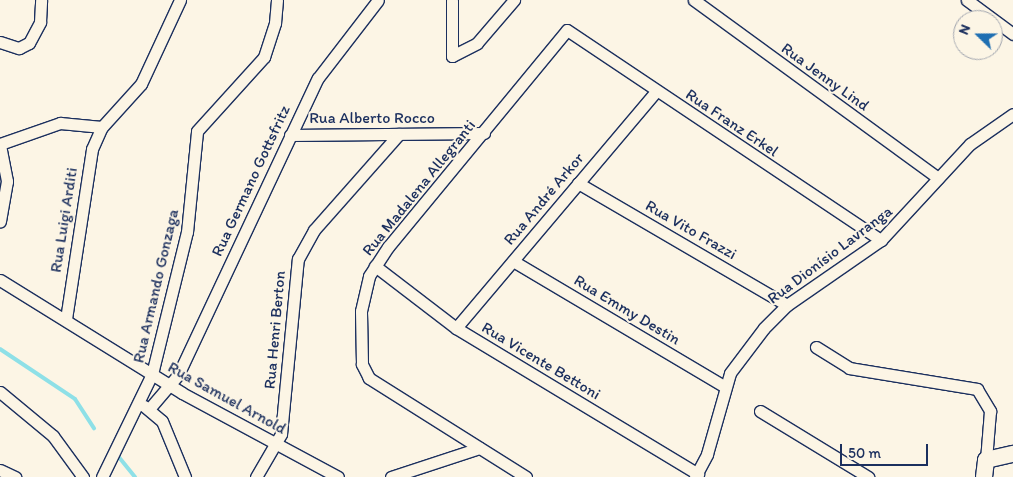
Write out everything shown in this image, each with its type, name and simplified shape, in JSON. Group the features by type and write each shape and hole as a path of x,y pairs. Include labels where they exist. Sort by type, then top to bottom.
{"street":[{"path":"0,42 19,48 29,43 40,22 41,0"},
{"name":"Rua Luigi Arditi","path":"66,320 92,149 102,127 141,84 180,0"},
{"name":"Rua Armando Gonzaga","path":"102,477 145,406 187,232 193,142 205,118 264,57 273,32 277,0"},
{"name":"Rua Germano Gottsfritz","path":"145,406 171,386 318,78 378,0"},
{"path":"452,0 452,56 477,43 514,0"},
{"name":"Rua Jenny Lind","path":"694,0 938,178"},
{"path":"967,0 1013,34"},
{"name":"Rua Franz Erkel","path":"567,30 881,240"},
{"name":"Rua Madalena Allegranti","path":"480,448 366,373 361,311 364,288 375,266 567,30"},
{"name":"Rua André Arkor","path":"456,328 656,90"},
{"name":"Rua Dionísio Lavranga","path":"697,475 725,386 740,357 787,306 881,240 938,178 983,133 1013,114"},
{"path":"0,221 7,182 0,144 60,123 102,127"},
{"name":"Rua Alberto Rocco","path":"290,135 484,133"},
{"name":"Rua Henri Berton","path":"277,445 298,259 314,230 399,134"},
{"name":"Rua Vito Frazzi","path":"578,183 787,306"},
{"name":"Rua Emmy Destin","path":"513,262 725,386"},
{"name":"Rua Vicente Bettoni","path":"375,266 456,328 697,475"},
{"name":"Rua Samuel Arnold","path":"0,280 171,386 338,477"},
{"path":"816,347 848,368 969,386 984,395 990,411 984,477"},
{"path":"0,392 53,436 82,477"},
{"path":"145,406 162,421 185,477"},
{"path":"760,411 868,477"},
{"path":"256,477 277,445"},
{"path":"391,477 480,448 526,477"},
{"path":"986,460 1013,454"},
{"path":"0,470 15,477"}],"waterway":[{"path":"0,349 75,399 94,428"},
{"path":"118,456 135,477"}]}
